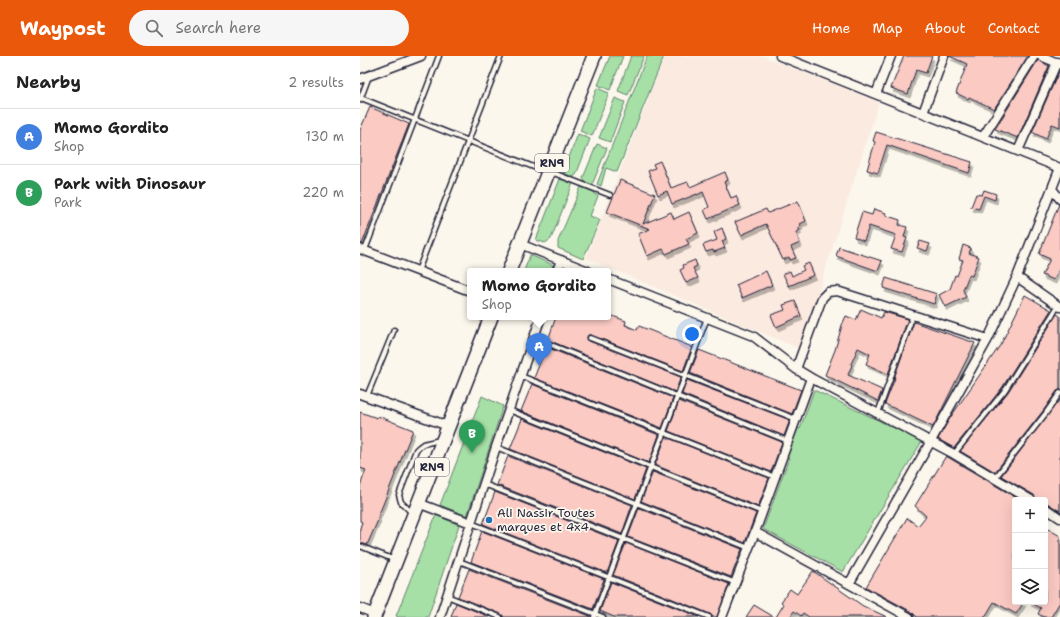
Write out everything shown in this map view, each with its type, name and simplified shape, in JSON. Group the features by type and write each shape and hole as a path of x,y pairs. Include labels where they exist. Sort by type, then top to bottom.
{"main road":[{"name":"RN9","path":"510,268 594,56"},
{"name":"RN9","path":"375,616 490,320"}],"street":[{"path":"360,79 421,56"},
{"path":"780,56 798,59 876,94 1060,168 1017,277 988,339 849,584"},
{"path":"876,94 892,56"},
{"path":"923,113 944,56"},
{"path":"983,137 1034,56"},
{"path":"1018,151 1058,63 1041,56"},
{"path":"1052,189 1060,199"},
{"path":"520,244 581,268"},
{"path":"362,250 467,290"},
{"path":"558,268 561,260"},
{"path":"1017,277 1059,306"},
{"path":"611,280 753,336 810,378 931,441 1026,497"},
{"path":"796,369 822,298 828,292 837,290 988,339"},
{"path":"440,617 508,410 540,320"},
{"path":"722,617 763,512 810,378"},
{"path":"362,395 448,426"},
{"path":"418,503 471,524"},
{"path":"1048,510 1060,518"},
{"path":"755,532 909,617"},
{"path":"360,608 375,616"}],"lane":[{"path":"362,250 439,56"},
{"path":"417,271 501,56"},
{"path":"370,75 360,99 610,195"},
{"path":"954,454 1005,390 1059,306"},
{"path":"878,413 913,315"},
{"path":"594,615 708,318"},
{"path":"362,395 394,330"},
{"path":"534,338 788,440"},
{"path":"590,338 796,419"},
{"path":"520,376 775,477"},
{"path":"995,478 1060,393"},
{"path":"508,410 763,512"},
{"path":"414,515 401,502 400,495 416,450 423,444 442,440"},
{"path":"496,447 749,548"},
{"path":"484,484 736,583"},
{"path":"471,524 709,617"},
{"path":"360,546 396,560"},
{"path":"459,561 594,615 603,617"},
{"path":"447,596 500,617"}],"shaded area":[{"path":"665,56 762,56 879,102 800,349 586,258"}],"green space":[{"path":"610,56 623,56 610,90 598,85"},
{"path":"631,56 644,56 628,95 618,91"},
{"path":"647,56 664,56 617,172 606,168 601,186 597,184"},
{"path":"597,88 609,93 592,136 580,131"},
{"path":"615,98 625,102 610,142 599,138"},
{"path":"578,134 590,139 576,175 573,177 563,173"},
{"path":"597,144 607,148 592,185 585,182 583,178"},
{"path":"560,179 573,183 551,239 545,243 536,240"},
{"path":"581,187 594,192 598,196 590,216 600,220 583,259 558,248 558,241"},
{"path":"530,255 553,265 552,268 525,268"},
{"path":"814,390 922,441 843,572 763,529 789,458 787,456 797,428 800,429"},
{"path":"482,396 503,406 467,516 440,505"},
{"path":"436,515 459,525 428,617 396,616"}],"building":[{"path":"904,56 932,56 926,73 916,70 908,94 891,88"},
{"path":"949,56 1028,56 994,109 969,97 968,99 956,93 967,64"},
{"path":"1038,60 1049,66 1018,138 995,129"},
{"path":"1060,69 1060,127 1052,124 1046,139 1032,132"},
{"path":"370,107 409,124 362,244 360,244 360,130"},
{"path":"876,132 972,162 969,173 887,145 878,173 867,170 875,142 873,141"},
{"path":"660,161 671,188 688,182 690,187 725,172 728,180 724,182 731,198 736,196 740,205 708,219 704,210 709,207 703,192 672,204 667,191 658,195 648,171 655,168 653,164"},
{"path":"620,180 655,194 643,224 671,212 674,219 689,212 698,233 686,239 689,244 666,254 663,249 647,256 638,234 650,229 607,212"},
{"path":"984,190 996,194 995,200 984,196 979,209 971,207 976,194 982,195"},
{"path":"798,201 806,221 798,227 800,230 796,232 800,243 791,247 796,258 790,260 789,257 783,260 766,224 741,235 735,222 766,209 768,213"},
{"path":"1059,204 1060,267 1054,280 1042,275 1050,259 1039,254"},
{"path":"874,209 886,213 885,215 900,220 899,225 907,227 904,237 907,238 902,252 891,249 896,235 869,226 864,241 854,237 862,212 872,215"},
{"path":"722,228 726,239 722,241 725,248 714,252 713,250 706,252 703,245 717,240 714,232"},
{"path":"920,241 930,244 927,251 917,248"},
{"path":"963,245 971,248 969,253 979,257 972,276 969,275 963,290 966,297 945,307 939,295 950,289 955,275 957,276 963,260 959,259"},
{"path":"839,247 882,261 878,271 836,256"},
{"path":"695,260 697,266 693,268 698,278 686,283 680,270 684,268 683,265"},
{"path":"809,263 814,275 789,286 783,274 790,271 792,276 804,270 802,266"},
{"path":"766,271 772,285 742,298 736,285"},
{"path":"886,278 937,294 934,304 883,288"},
{"path":"1025,295 1051,310 1002,388 954,448 938,439 950,418 1001,344"},
{"path":"795,301 801,316 776,327 771,315 785,310 783,305"},
{"path":"861,309 881,318 884,312 908,319 888,374 866,364 870,354 858,348 851,364 852,365 848,375 882,390 878,401 825,375 846,316 856,320"},
{"path":"1057,314 1060,316 1060,390 1057,391 995,472 960,451 1008,392"},
{"path":"611,315 626,321 625,325 637,330 639,326 692,347 683,371 591,335 588,335 587,337 589,341 681,377 675,392 548,340 555,320 611,320"},
{"path":"914,322 975,343 933,427 885,404"},
{"path":"546,347 673,398 662,428 534,378"},
{"path":"699,350 801,390 792,414 690,373"},
{"path":"687,380 790,420 784,436 682,394"},
{"path":"532,384 659,435 649,463 521,411"},
{"path":"1060,399 1060,511 1048,504 1048,497 1035,497 1034,495 1001,476"},
{"path":"679,401 782,442 771,472 668,431"},
{"path":"360,412 377,418 378,416 413,430 367,545 360,543 360,528 362,522 360,521 360,486 366,470 360,468"},
{"path":"522,419 646,469 635,499 510,449"},
{"path":"666,437 769,478 758,507 655,465"},
{"path":"508,456 632,505 622,534 497,485"},
{"path":"946,456 1015,497 1012,497 1012,605 1022,605 1016,614 994,602 985,617 917,617 912,612 866,587 907,518 918,526 926,516 915,506"},
{"path":"653,472 756,513 745,543 641,501"},
{"path":"495,492 619,541 607,573 483,524"},
{"path":"639,508 742,549 731,577 628,537"},
{"path":"1048,529 1060,536 1060,602 1051,617 1044,617 1038,614 1041,608 1035,605 1048,605"},
{"path":"482,531 604,579 593,609 471,562"},
{"path":"626,543 729,584 717,617 712,617 710,614 613,575"},
{"path":"469,569 590,617 503,617 501,614 458,597"},
{"path":"813,571 863,606 887,617 809,617 803,613 801,616 794,611 790,617 776,617 784,604 781,602 790,589 797,594"},
{"path":"611,582 699,617 614,617 600,611"},
{"path":"456,603 490,617 451,617"},
{"path":"754,605 774,617 746,617"}],"place":[{"name":"Momo Gordito","path":"539,366"},
{"name":"Park with Dinosaur","path":"472,453"},
{"name":"Ali Nassir Toutes marques et 4x4","path":"489,520"}]}
